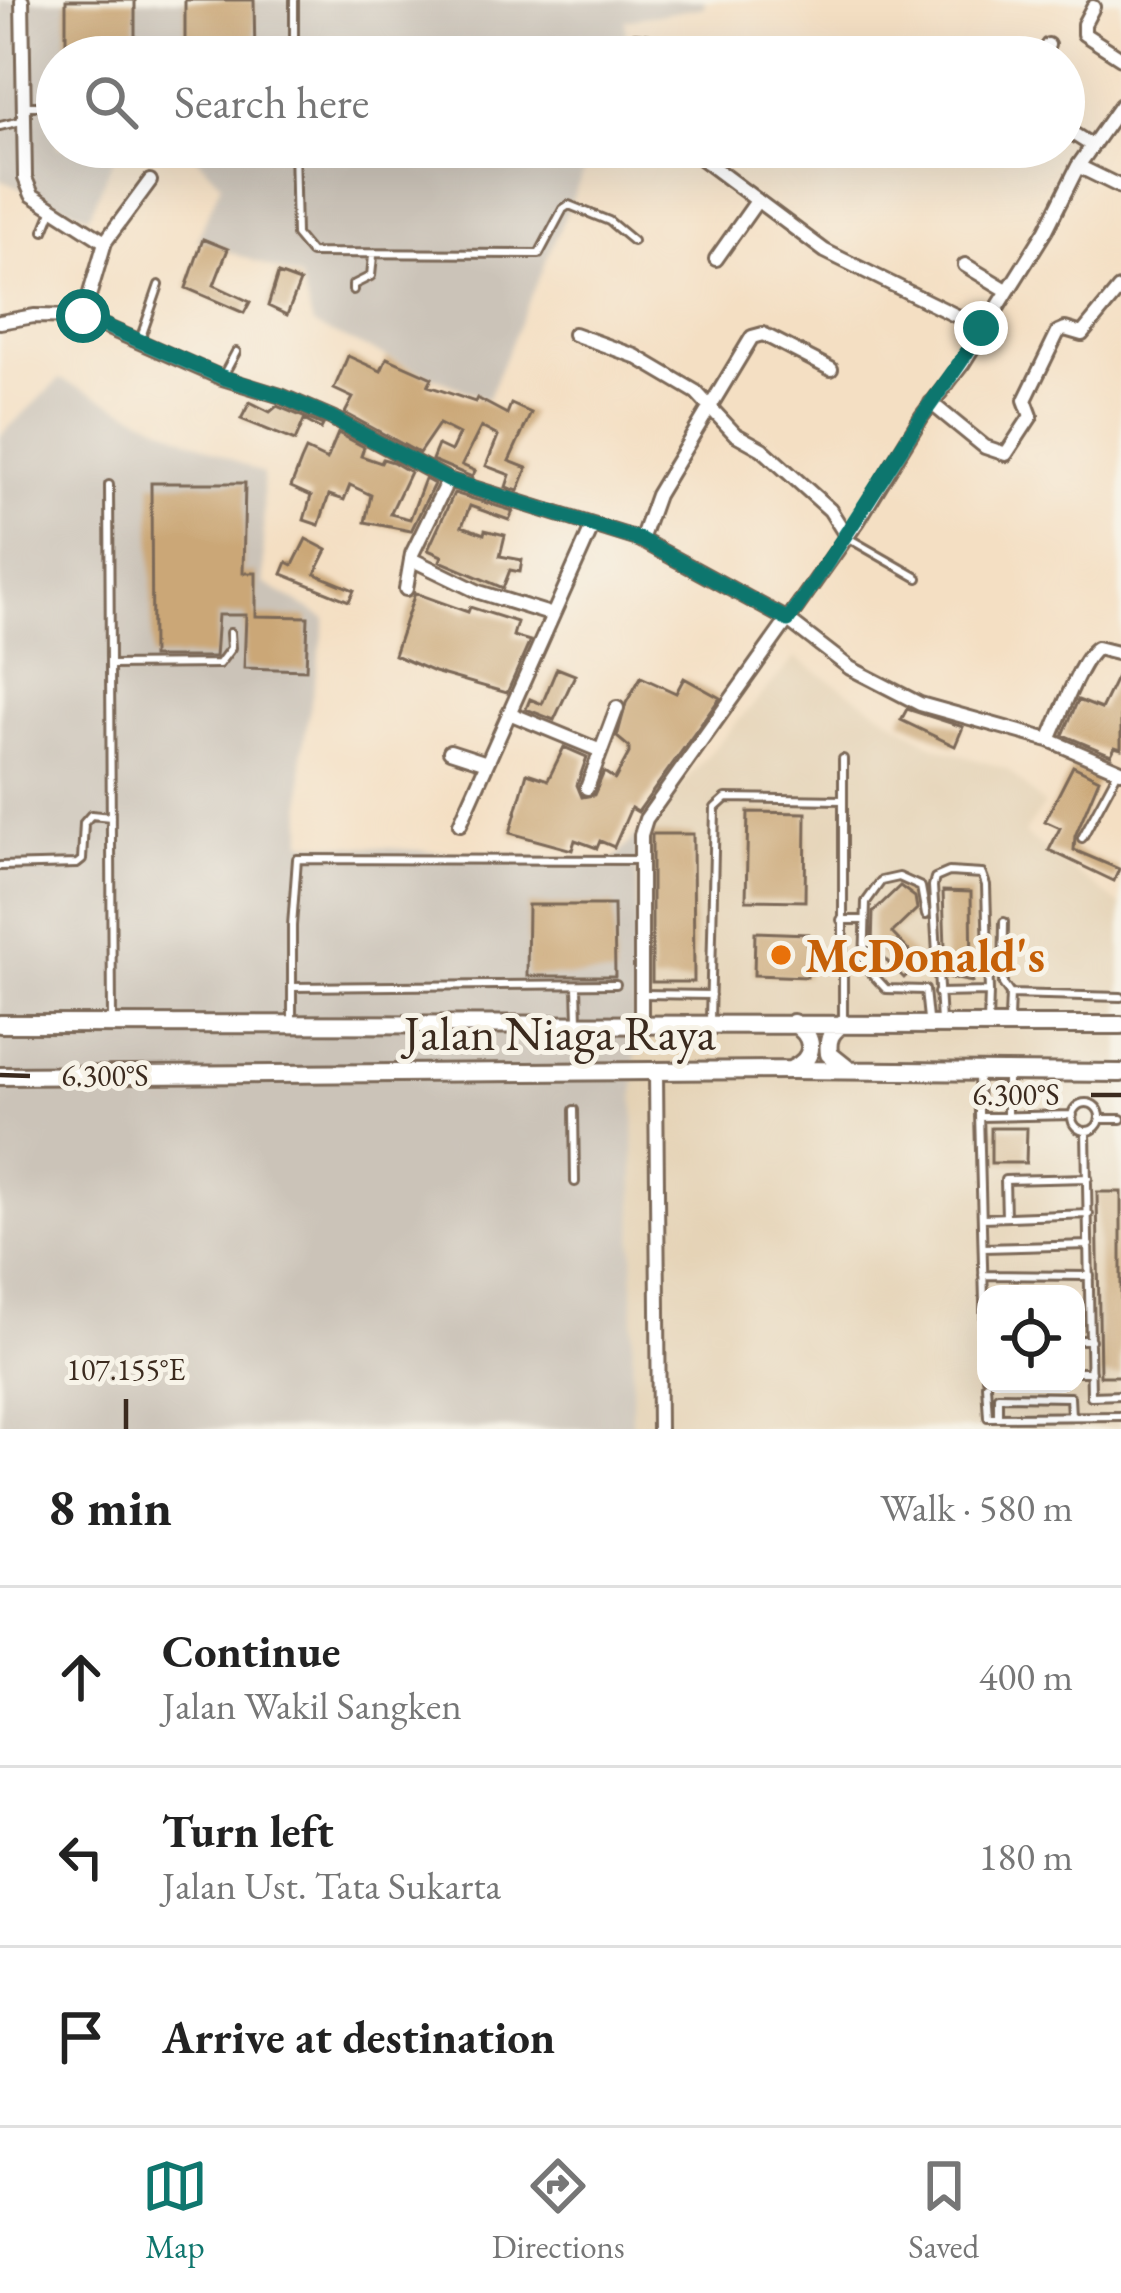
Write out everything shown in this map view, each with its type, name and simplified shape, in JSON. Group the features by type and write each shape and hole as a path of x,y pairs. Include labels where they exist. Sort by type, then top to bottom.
{"main road":[{"path":"790,1070 804,1064 811,1053 805,1030 792,1022"},
{"path":"843,1023 832,1031 829,1054 850,1071"},
{"name":"Jalan Niaga Raya","path":"0,1024 1121,1025"},
{"name":"Jalan Niaga Raya","path":"0,1076 790,1070 1121,1073"}],"street":[{"path":"22,0 25,178 32,195 105,242"},
{"path":"1093,7 1084,34 1121,58"},
{"path":"1085,155 1121,105"},
{"path":"1085,141 1091,145"},
{"path":"714,168 824,251 981,328"},
{"path":"641,1023 641,835 646,819 847,537 931,403 963,363 1046,230 1077,168"},
{"path":"1082,168 1121,187"},
{"path":"83,316 105,242 150,181"},
{"path":"716,259 758,201"},
{"path":"965,266 1005,290"},
{"path":"931,403 986,447 1006,454 1030,416 1025,400 1058,332 1082,334 1119,289"},
{"path":"0,322 83,316 222,377 332,418 448,480 641,540 788,620 850,668 920,704 1049,740 1120,771"},
{"path":"574,334 635,356 696,392 735,434 780,464 830,510 847,537"},
{"path":"641,540 657,494 746,345 758,334 831,369"},
{"path":"406,589 411,559 448,480"},
{"path":"460,824 592,525"},
{"path":"411,559 459,584 553,615"},
{"path":"1049,740 1084,658 1096,647 1121,654"},
{"path":"586,788 617,707"},
{"path":"509,713 601,751"},
{"path":"450,751 487,763"},
{"path":"656,1072 659,1429"}],"lane":[{"path":"293,0 294,36"},
{"path":"0,126 36,110"},
{"path":"294,168 296,236 311,253 539,254 569,205 609,221 633,241"},
{"path":"44,231 52,211"},
{"path":"352,290 371,276 373,256"},
{"path":"140,340 159,286"},
{"path":"222,377 236,352"},
{"path":"109,485 112,1024"},
{"path":"847,537 918,578"},
{"path":"110,665 219,664 231,648 230,633"},
{"path":"843,759 843,1023"},
{"path":"1082,838 1120,771"},
{"path":"710,1023 715,808 727,799 843,800"},
{"path":"0,866 77,864 82,860 84,823 91,815 110,817"},
{"path":"292,1024 297,859 642,860"},
{"path":"934,1023 938,993 933,886 940,874 950,872 985,878 988,1023"},
{"path":"926,915 921,886 892,877 881,881 870,894 865,920 865,969 886,989 925,990 934,1023"},
{"path":"841,920 865,920"},
{"path":"1004,922 1003,984 1010,994 1009,1023"},
{"path":"292,987 616,984"},
{"path":"577,987 578,1023"},
{"path":"938,993 988,992"},
{"path":"641,994 711,995"},
{"path":"1010,994 1121,997"},
{"path":"1007,1071 1007,1115"},
{"path":"978,1072 983,1285"},
{"path":"1091,1104 1100,1119 1096,1128 1087,1131 1078,1128 1073,1115 1077,1107 1091,1104"},
{"path":"574,1110 575,1182"},
{"path":"980,1117 1073,1115"},
{"path":"1100,1119 1121,1119"},
{"path":"1087,1131 1090,1396 1121,1396"},
{"path":"1006,1217 1005,1180 1088,1178"},
{"path":"982,1218 1089,1214"},
{"path":"983,1248 1089,1245"},
{"path":"982,1275 1090,1276"},
{"path":"1085,1305 1090,1305"},
{"path":"1085,1340 1091,1340"},
{"path":"1085,1372 1091,1372"},
{"path":"987,1393 988,1417 1121,1416"},
{"path":"998,1417 998,1396 1070,1397 1071,1416"}],"shaded area":[{"path":"0,0 704,0 705,7 625,20 625,36 36,36 36,168 110,168 89,216 0,180"},
{"path":"207,168 585,168 487,400 313,325 300,278 197,240 221,183"},
{"path":"60,379 263,474 264,583 326,619 302,752 303,842 610,864 637,834 632,1429 0,1429 0,436"},
{"path":"795,658 935,747 1007,769 1044,805 1024,834 1121,906 1121,1429 632,1429 637,834"}],"building":[{"path":"66,0 135,0 135,36 66,36"},
{"path":"185,0 254,0 255,36 185,36"},
{"path":"203,239 228,249 214,285 250,302 244,313 186,288"},
{"path":"278,274 300,282 287,315 268,306"},
{"path":"348,356 381,371 387,358 432,378 428,386 475,402 477,398 507,414 511,404 531,413 509,461 527,468 518,491 506,487 510,475 486,466 498,436 481,427 462,465 475,471 472,477 432,460 438,445 451,451 459,434 439,424 419,453 345,413 353,398 334,389"},
{"path":"250,402 270,412 277,406 323,425 321,429 304,420 295,441 241,419"},
{"path":"338,433 364,447 361,456 393,462 410,472 390,514 410,519 425,479 434,484 411,531 365,522 371,495 350,485 344,500 329,495 319,525 304,520 311,496 291,487 301,461 306,450 327,460"},
{"path":"151,483 245,483 243,573 256,573 256,616 308,617 306,670 244,668 246,615 218,615 215,657 152,657"},
{"path":"454,493 513,511 509,520 470,506 462,526 505,535 500,556 522,560 520,572 510,570 503,588 440,561 442,556 428,550"},
{"path":"306,539 327,550 315,574 354,590 349,601 282,574 287,562 293,565"},
{"path":"415,593 468,612 470,607 517,622 513,636 530,641 507,693 394,655"},
{"path":"557,668 575,675 554,720 526,709 530,699 542,704"},
{"path":"1121,668 1121,749 1115,747 1111,755 1063,735 1078,700 1101,709"},
{"path":"641,677 676,693 684,678 720,698 638,812 631,808 614,847 600,841 597,848 575,840 572,850 510,833 527,773 548,780 564,747 587,757 577,785 582,797 594,795 604,772 615,779 629,753 617,737 626,703"},
{"path":"907,709 963,727 955,746 901,720"},
{"path":"1073,766 1099,779 1075,836 1074,850 1119,869 1114,881 1049,850 1060,828 1045,821"},
{"path":"748,812 806,813 805,901 746,900"},
{"path":"652,834 693,834 694,982 652,982"},
{"path":"900,886 915,897 917,909 892,933 920,962 904,978 872,946 873,912"},
{"path":"943,891 971,892 972,982 946,977"},
{"path":"528,905 614,905 615,976 527,976"},
{"name":"McDonald's","path":"755,932 808,934 807,977 754,975"},
{"path":"991,1128 1027,1128 1026,1163 991,1163"},
{"path":"1097,1192 1121,1192 1121,1376 1100,1376"}],"place":[{"name":"McDonald's","path":"781,955"}],"route":[{"path":"83,316 222,377 332,418 448,480 641,540 788,620 858,521 922,416 963,363 981,328"}]}
